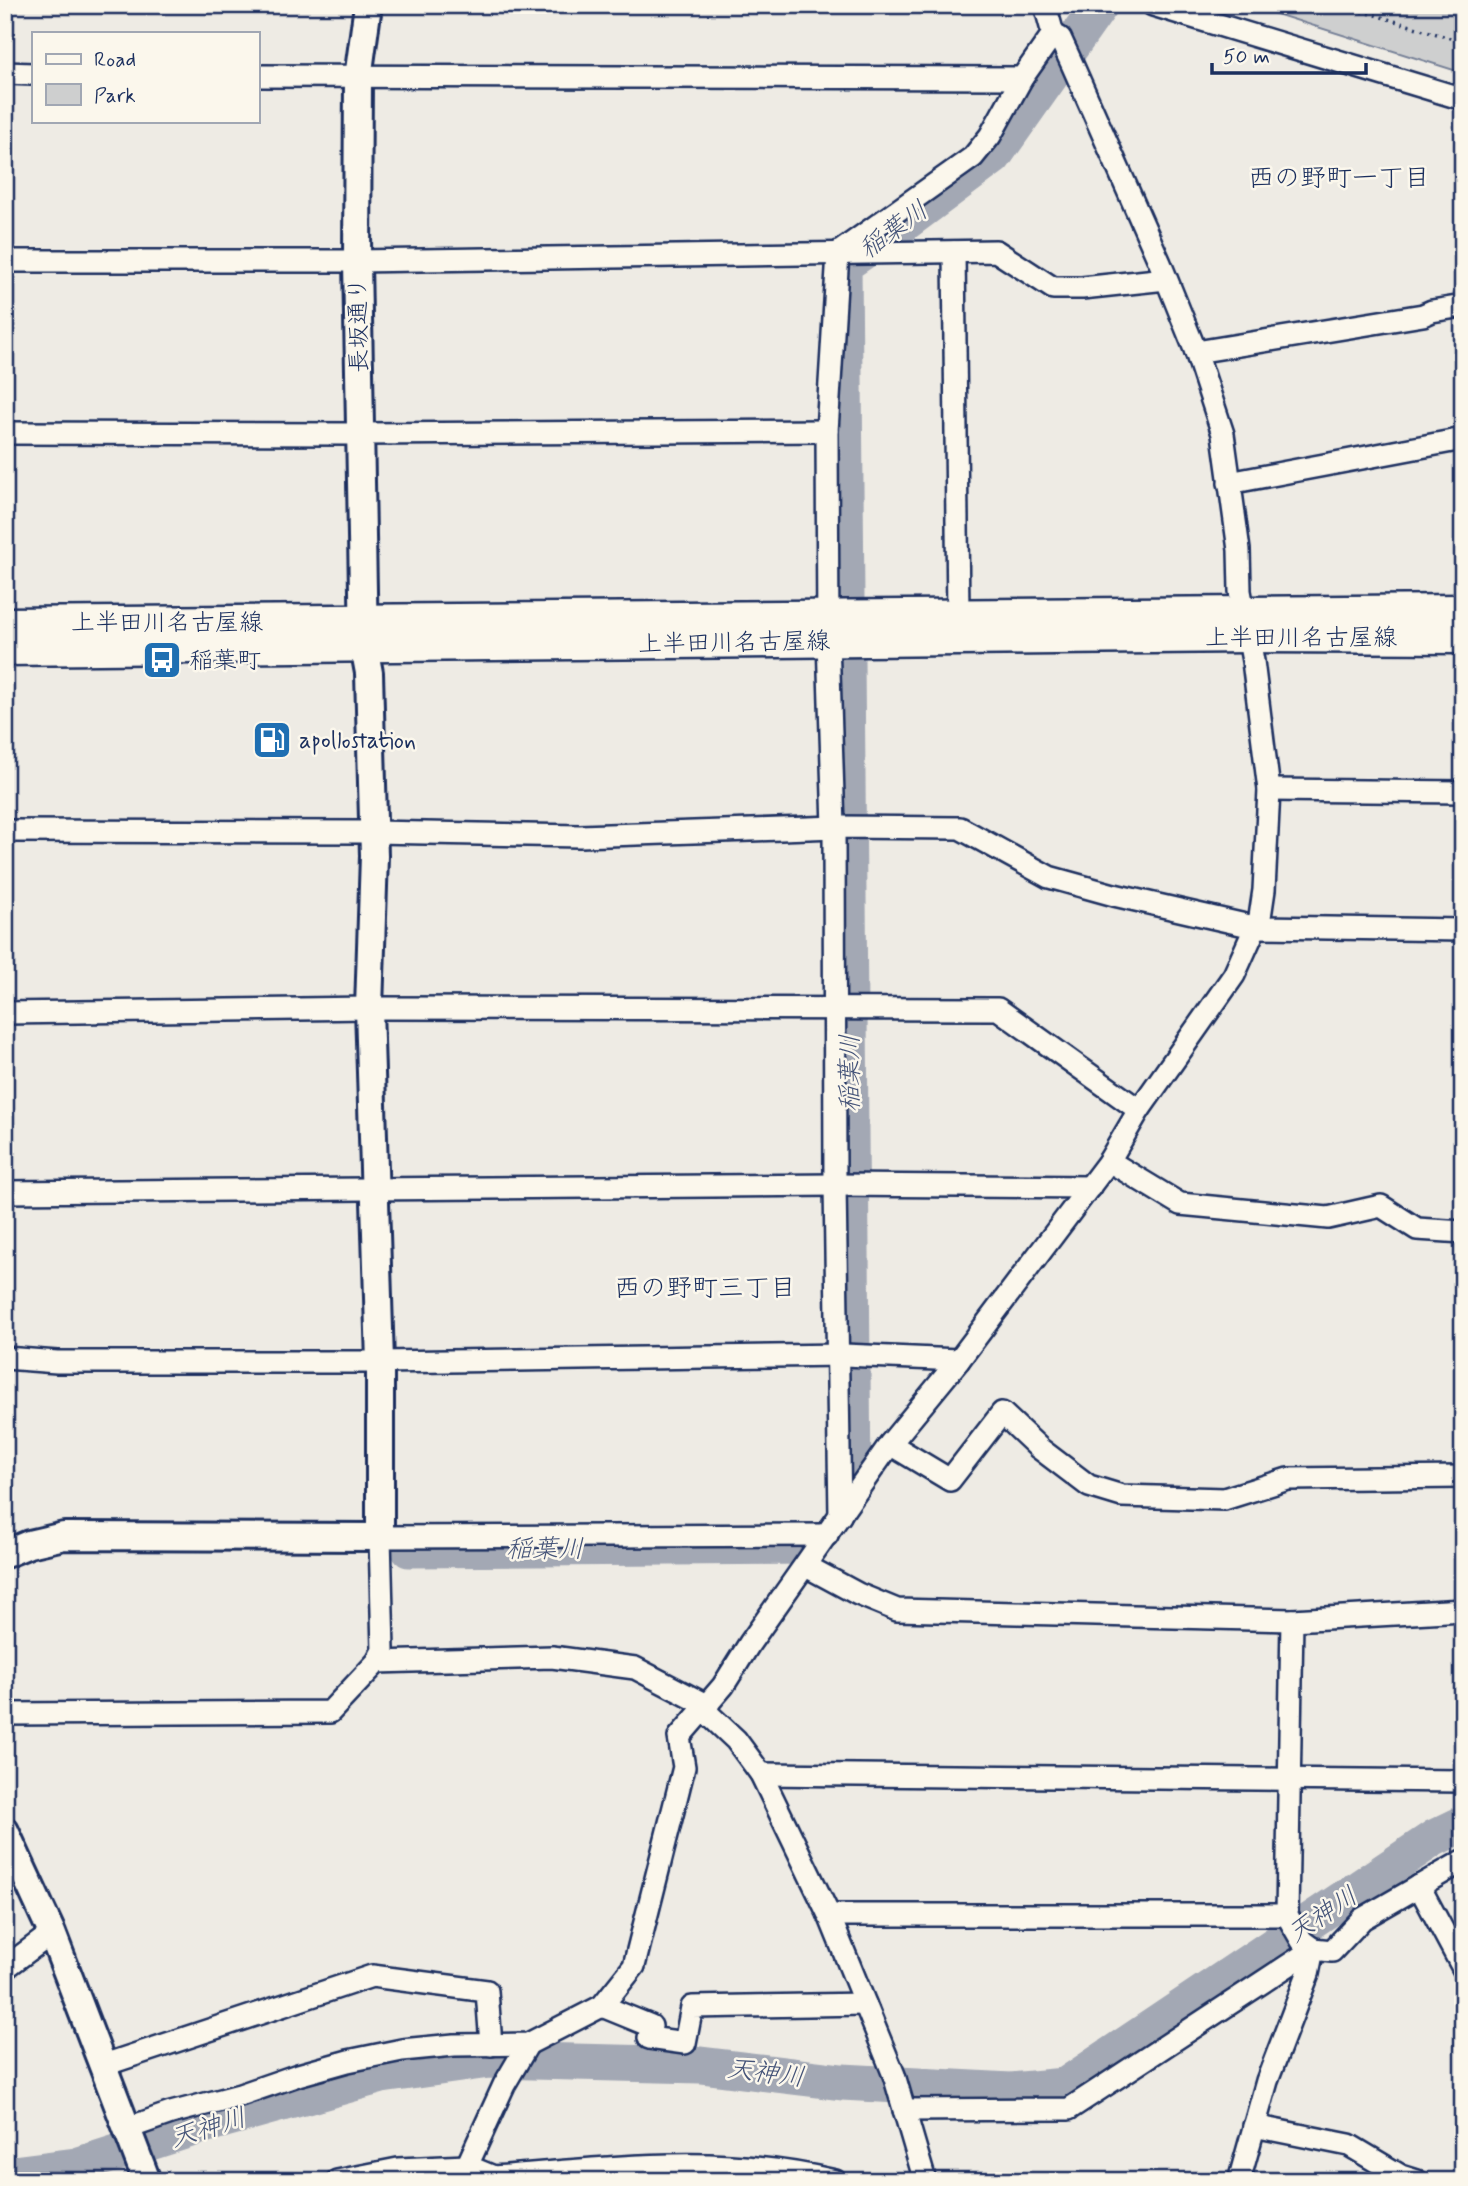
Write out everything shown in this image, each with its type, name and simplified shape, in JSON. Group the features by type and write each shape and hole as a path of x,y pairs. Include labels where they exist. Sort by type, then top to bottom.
{"main road":[{"name":"上半田川名古屋線","path":"5,649 363,634 828,628 1021,640 1463,611"},
{"name":"上半田川名古屋線","path":"828,628 958,614 1246,625 1463,637"},
{"name":"上半田川名古屋線","path":"5,624 363,634"}],"street":[{"name":"長坂通り","path":"368,5 358,78 357,261 363,634 369,673 373,832 369,1008 380,1362 380,1537"},
{"path":"129,2129 171,2113 240,2095 348,2061 402,2050 454,2045 528,2045 602,2006 634,1966 684,1767 679,1737 706,1708 890,1444 959,1360 1109,1161 1139,1110 1234,975 1259,917 1265,890 1269,790 1253,662 1240,590 1239,550 1223,434 1166,279 1045,5"},
{"path":"1153,5 1463,99"},
{"path":"840,1516 848,1355 837,1186 835,827 828,628 827,431 842,253 973,158 990,136 1022,78 1057,36"},
{"path":"5,73 32,74"},
{"path":"259,76 1022,78"},
{"path":"5,261 357,261 996,251 1053,288 1082,288 1166,279"},
{"path":"954,252 958,614"},
{"path":"1195,352 1463,306"},
{"path":"5,433 827,431"},
{"path":"1229,483 1463,439"},
{"path":"1269,790 1463,792"},
{"path":"5,831 373,832 580,836 835,827 960,828 1049,877 1254,927 1463,930"},
{"path":"5,1013 369,1008 998,1009 1139,1110"},
{"path":"1109,1161 1180,1204 1328,1218 1381,1206 1417,1229 1463,1231"},
{"path":"5,1192 837,1186 1090,1187"},
{"path":"5,1358 57,1362 380,1362 848,1355 959,1360"},
{"path":"890,1444 950,1480 1002,1413 1040,1448 1089,1486 1122,1496 1224,1499 1288,1479 1463,1477"},
{"path":"5,1554 29,1544 64,1536 827,1535"},
{"path":"5,1714 330,1712 377,1662 383,1650 380,1537"},
{"path":"806,1566 858,1594 897,1609 1293,1620 1463,1610"},
{"path":"1239,2181 1267,2081 1308,1974 1308,1945 1288,1916 1293,1620"},
{"path":"377,1662 552,1657 635,1668 706,1708 736,1740 761,1773 829,1915 894,2075 925,2181"},
{"path":"761,1773 1463,1781"},
{"path":"5,1830 15,1874 52,1933 146,2176"},
{"path":"904,2110 1069,2109 1308,1945 1332,1951 1362,1919 1463,1861"},
{"path":"1419,1886 1463,1968"},
{"path":"829,1915 1288,1916"},
{"path":"5,1968 52,1933"},
{"path":"104,2065 372,1976 487,1992 491,2045"},
{"path":"602,2006 651,2026 649,2038 685,2043 692,2007 865,2004"},
{"path":"467,2166 503,2085 528,2045"},
{"path":"1254,2126 1349,2145 1401,2176 1417,2181"},
{"path":"337,2181 398,2169 467,2166 494,2177 674,2163 755,2166 835,2181"}],"path":[{"path":"1334,5 1463,42"}],"green space":[{"path":"1248,5 1463,5 1463,73"}],"waterway":[{"name":"稲葉川","path":"846,598 843,265 993,157 1100,5"},
{"name":"稲葉川","path":"846,658 853,1487"},
{"name":"稲葉川","path":"409,1549 808,1546"},
{"name":"天神川","path":"5,2175 76,2166 200,2126 382,2075 489,2060 701,2065 842,2082 1011,2091 1065,2086 1434,1838 1463,1824"}],"place":[{"name":"稲葉町","path":"162,660"},
{"name":"apollostation","path":"272,740"}],"district":[{"name":"西の野町一丁目","path":"1339,177"},
{"name":"西の野町三丁目","path":"705,1287"}]}
